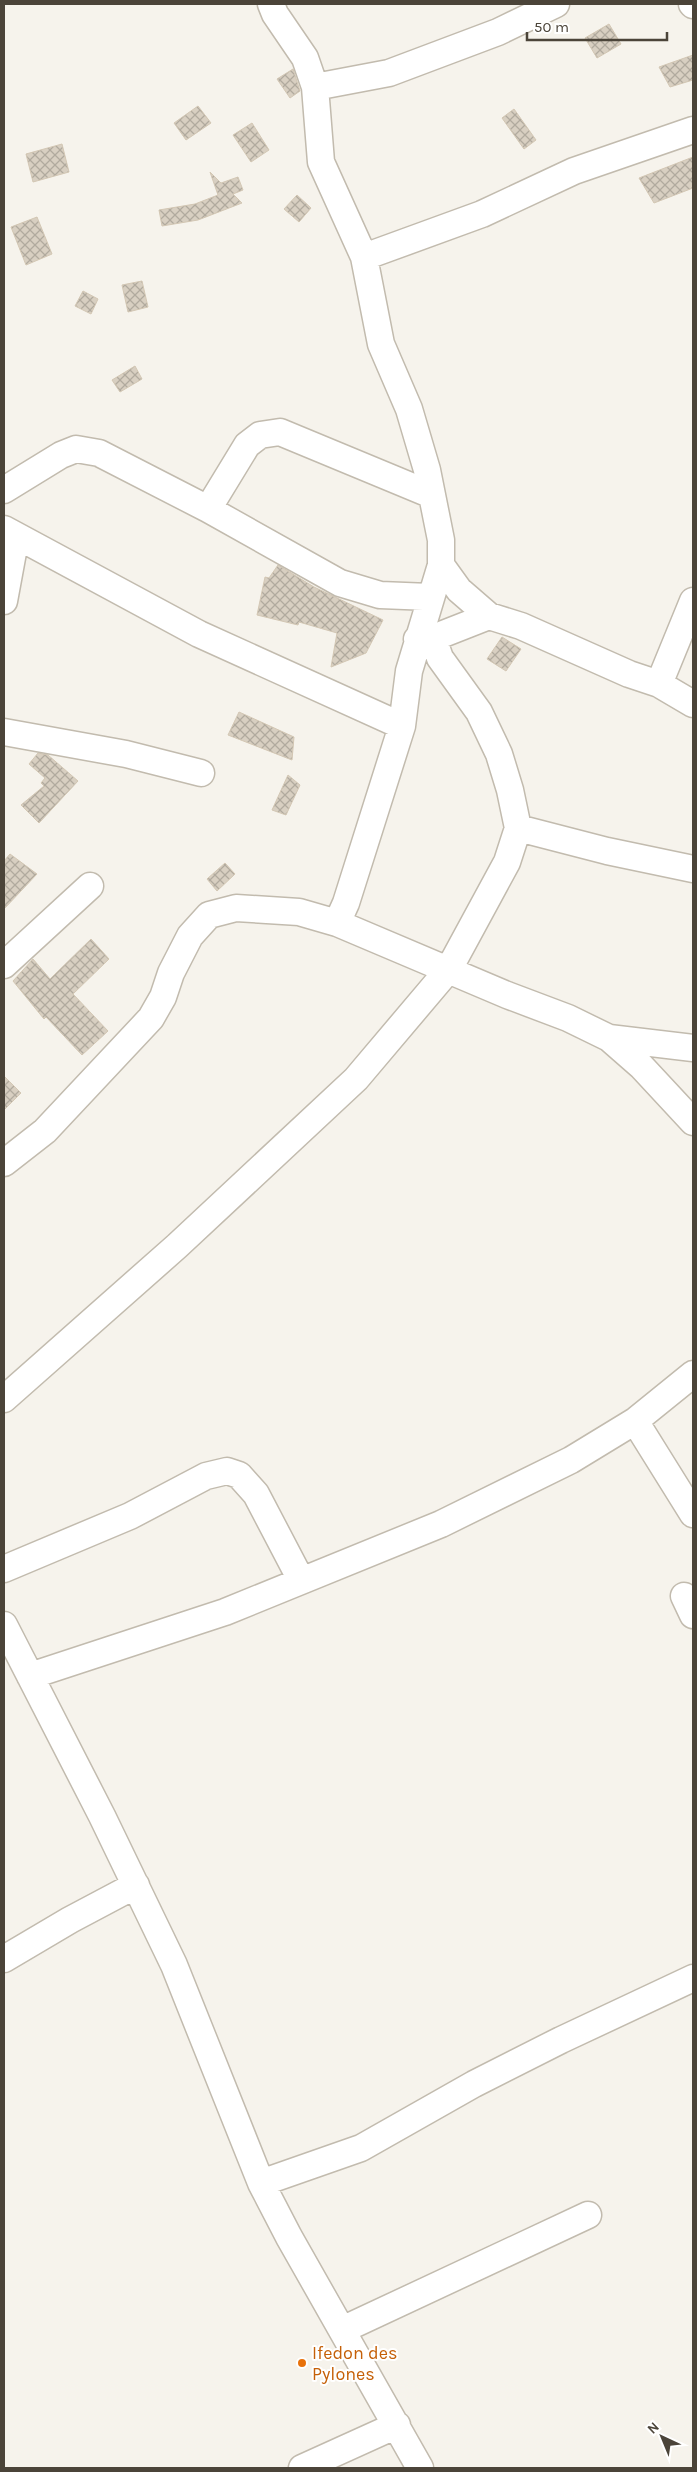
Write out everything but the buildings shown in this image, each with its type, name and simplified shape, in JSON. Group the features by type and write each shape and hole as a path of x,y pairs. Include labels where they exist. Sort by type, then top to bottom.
{"street":[{"path":"271,4 275,14 305,58 315,87 321,162 364,257 381,344 409,410 432,495 441,540 441,565 430,597 425,638 408,671 402,726 363,842 346,903 336,923"},
{"path":"315,87 389,73 498,32 556,4"},
{"path":"364,257 482,214 574,171 693,130"},
{"path":"208,509 247,445 260,435 280,432 432,495"},
{"path":"4,490 61,455 76,449 98,453 208,509 340,583 380,595 430,597"},
{"path":"4,601 10,532 199,634 402,726"},
{"path":"441,565 458,590 489,616 521,626 629,674 659,684 693,704"},
{"path":"659,684 693,600"},
{"path":"425,638 489,616"},
{"path":"4,1400 177,1246 356,1079 449,969 507,862 518,828 510,790 499,754 479,712 425,638"},
{"path":"4,732 126,754 201,774"},
{"path":"518,828 607,851 693,869"},
{"path":"4,965 90,886"},
{"path":"4,1163 45,1130 151,1018 163,997 170,973 190,936 209,915 236,908 299,912 336,923 507,995 568,1018 610,1038 641,1066 693,1122"},
{"path":"610,1038 693,1048"},
{"path":"30,1676 225,1612 441,1524 571,1460 635,1420 693,1374"},
{"path":"635,1420 693,1514"},
{"path":"4,1569 121,1520 206,1476 227,1471 239,1475 256,1494 301,1580"},
{"path":"7,1637 30,1676 174,1965 261,2183 420,2468"},
{"path":"4,1959 70,1920 136,1886"},
{"path":"261,2183 361,2148 474,2084 560,2040 693,1978"},
{"path":"342,2330 588,2215"},
{"path":"302,2468 397,2425"}],"place":[{"name":"Ifedon des Pylones","path":"302,2363"}]}
